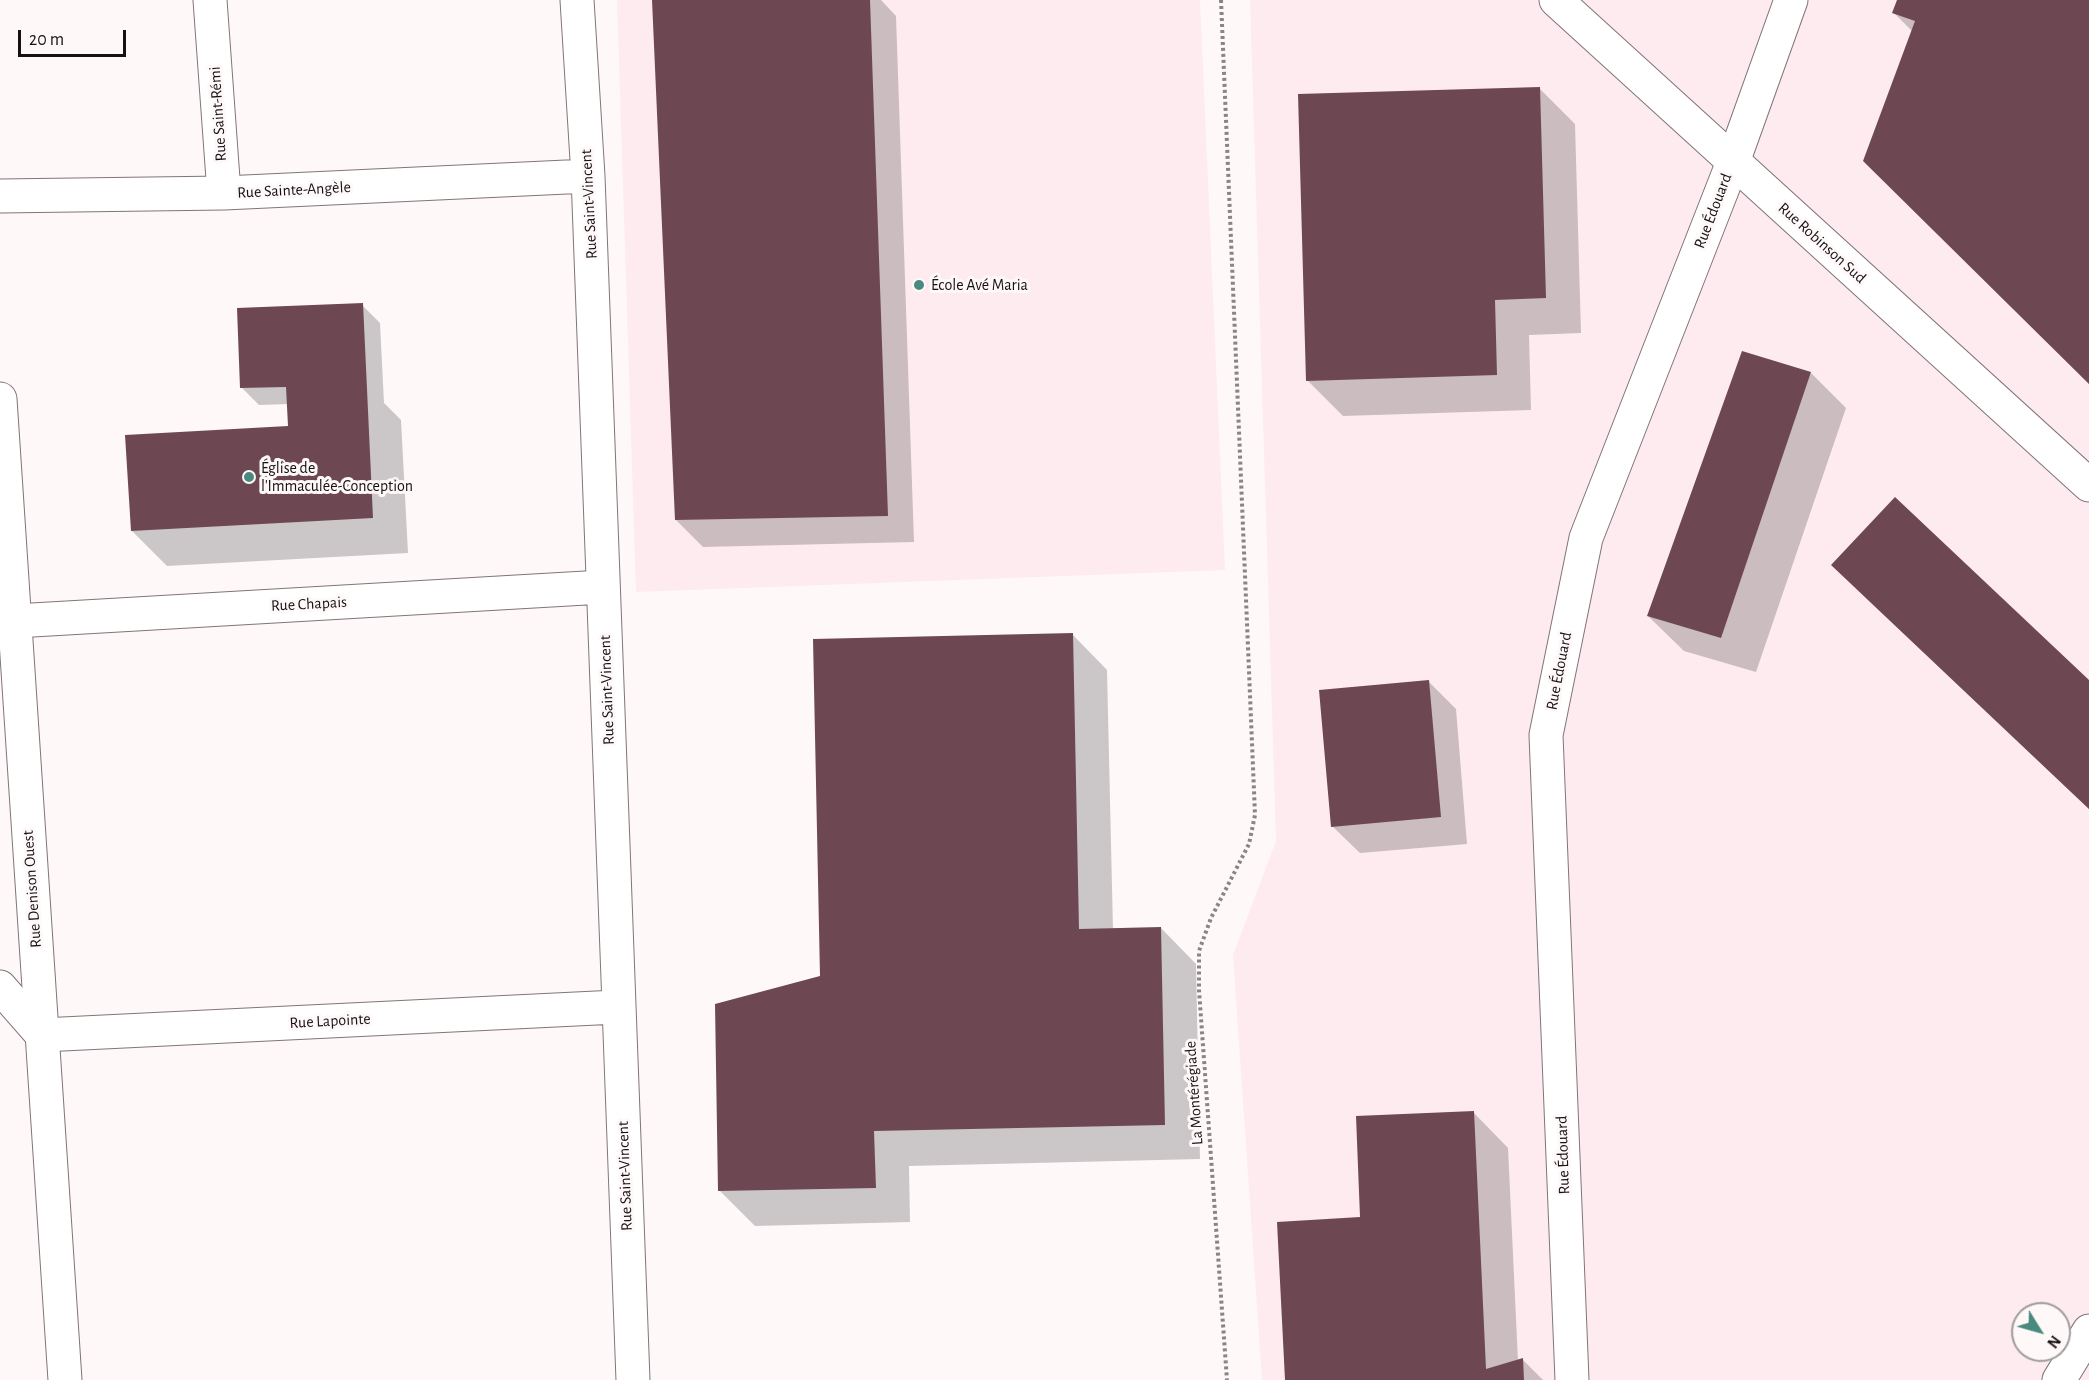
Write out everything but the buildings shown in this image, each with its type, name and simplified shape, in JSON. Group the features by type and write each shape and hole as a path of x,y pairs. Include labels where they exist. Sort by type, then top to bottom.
{"street":[{"name":"Rue Saint-Rémi","path":"210,0 224,193"},
{"name":"Rue Saint-Vincent","path":"577,0 588,176 617,1007 633,1380"},
{"name":"Rue Robinson Sud","path":"1556,0 2089,485"},
{"name":"Rue Édouard","path":"1572,1380 1546,735 1586,538 1732,162 1791,0"},
{"name":"Rue Sainte-Angèle","path":"0,196 224,193 588,176"},
{"name":"Rue Denison Ouest","path":"0,399 65,1380"},
{"name":"Rue Chapais","path":"15,621 603,587"},
{"path":"0,987 42,1035"},
{"name":"Rue Lapointe","path":"42,1035 617,1007"},
{"path":"2059,1380 2089,1331"}],"path":[{"name":"La Montérégiade","path":"1221,0 1255,815 1249,844 1211,918 1199,951 1200,1002 1227,1380"}],"shaded area":[{"name":"École Avé Maria","path":"617,0 1200,0 1225,570 636,592"},
{"path":"1250,0 2089,0 2089,1380 1262,1380 1233,955 1276,841"}],"place":[{"name":"École Avé Maria","path":"919,285"},
{"name":"Église de l'Immaculée-Conception","path":"249,477"}]}
